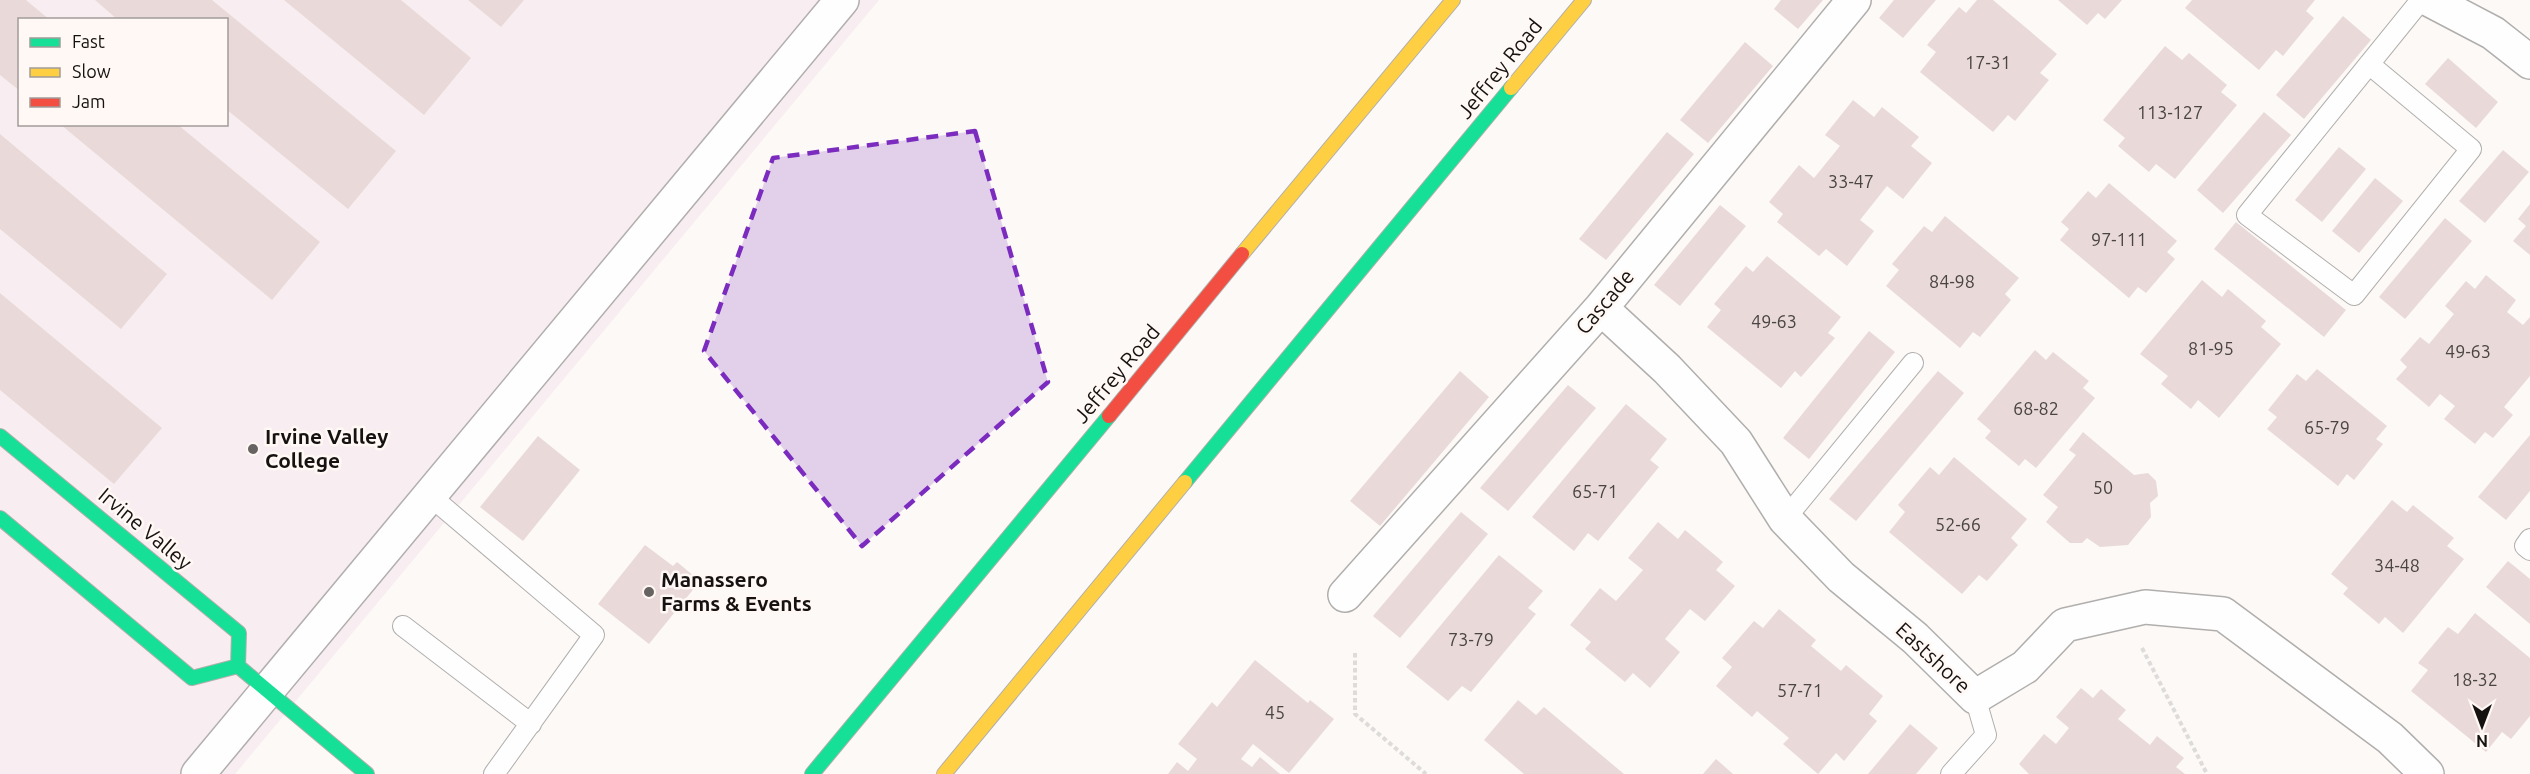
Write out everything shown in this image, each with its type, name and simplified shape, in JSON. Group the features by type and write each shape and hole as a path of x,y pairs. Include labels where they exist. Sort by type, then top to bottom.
{"main road":[{"name":"Jeffrey Road","path":"812,774 1454,0"},
{"name":"Jeffrey Road","path":"944,774 1584,0"},
{"name":"Irvine Valley","path":"0,436 239,633 238,666"},
{"path":"0,518 192,678 238,666 367,774"}],"street":[{"path":"198,774 842,0"},
{"name":"Cascade","path":"1345,596 1601,308 1854,0"},
{"path":"2430,0 2493,33 2528,57"},
{"name":"Eastshore","path":"1601,308 1667,369 1736,442 1785,519 1841,577 1915,638 1975,697 2025,667 2065,625 2145,607 2223,614 2390,738 2427,774"}],"lane":[{"path":"2369,64 2470,149 2355,295 2247,215 2369,64 2421,0"},
{"path":"1785,519 1913,363"},
{"path":"429,495 594,635 494,774"},
{"path":"2530,539 2526,546 2530,550"},
{"path":"404,626 531,724"},
{"path":"1951,774 1986,735 1975,697"}],"path":[{"path":"2142,648 2207,774"},
{"path":"1355,653 1355,714 1426,774"}],"highlighted area":[{"path":"975,131 1048,382 862,546 704,351 773,158"}],"shaded area":[{"name":"Irvine Valley College","path":"0,0 879,0 235,774 0,774"}],"building":[{"path":"0,0 26,0 48,18 18,18 18,89 0,75"},
{"path":"95,0 212,0 396,151 348,209 228,111 228,18 116,18"},
{"path":"284,0 401,0 471,58 424,115"},
{"path":"468,0 524,0 501,27"},
{"path":"1781,0 1823,0 1798,29 1774,9"},
{"path":"1894,0 1936,0 1903,38 1879,18"},
{"path":"1977,0 1993,0 2057,54 2040,73 2049,80 2015,121 2008,115 1993,132 1920,72 1936,52 1927,45 1959,7 1966,13"},
{"path":"2058,0 2122,0 2105,19 2098,13 2087,25"},
{"path":"2192,0 2315,0 2306,11 2314,18 2283,56 2276,50 2259,70 2185,8"},
{"path":"2343,16 2371,40 2304,119 2276,95"},
{"path":"1745,42 1773,66 1708,143 1680,120"},
{"path":"2165,46 2182,60 2189,53 2227,85 2221,92 2237,105 2175,179 2156,164 2149,172 2118,146 2125,138 2103,120"},
{"path":"2448,58 2498,102 2476,128 2425,84"},
{"path":"1853,100 1874,117 1882,107 1919,137 1911,146 1932,163 1903,199 1887,186 1860,220 1874,231 1847,266 1826,249 1819,256 1777,222 1783,214 1769,202 1799,165 1814,178 1840,146 1825,135"},
{"path":"2264,112 2291,135 2223,213 2197,190"},
{"path":"62,126 179,126 320,242 272,300"},
{"path":"1667,132 1694,154 1606,260 1579,239"},
{"path":"0,134 167,274 121,329 0,229"},
{"path":"2339,147 2366,169 2322,222 2295,200"},
{"path":"2503,150 2529,172 2485,223 2459,201"},
{"path":"2375,178 2403,201 2359,253 2332,231"},
{"path":"2109,183 2177,241 2167,252 2175,259 2146,293 2138,287 2129,298 2060,240 2069,229 2061,222 2088,191 2096,198"},
{"path":"2530,204 2530,255 2513,241 2526,226 2518,219"},
{"path":"1720,205 1746,226 1680,306 1654,285"},
{"path":"1945,216 2019,278 2005,294 2011,300 1980,337 1973,332 1960,348 1886,286 1899,270 1892,264 1924,226 1932,232"},
{"path":"2445,218 2472,241 2405,319 2379,297"},
{"path":"2236,222 2346,310 2324,337 2214,249"},
{"path":"1767,256 1841,317 1828,333 1835,338 1801,377 1795,371 1781,388 1707,327 1721,310 1714,304 1746,266 1753,272"},
{"path":"2486,275 2516,300 2507,312 2523,325 2530,317 2530,376 2504,407 2513,415 2493,438 2485,432 2475,444 2444,419 2455,406 2440,394 2429,407 2396,379 2407,367 2400,360 2420,337 2429,344 2454,314 2445,306 2466,281 2475,289"},
{"path":"2202,280 2222,297 2228,289 2266,321 2261,327 2281,344 2219,418 2198,400 2191,409 2161,384 2168,376 2140,354"},
{"path":"0,293 162,428 114,484 0,390"},
{"path":"1869,331 1895,352 1809,459 1783,438"},
{"path":"2035,350 2046,360 2053,352 2089,381 2083,388 2095,398 2036,468 2025,459 2019,466 1985,438 1991,431 1977,419"},
{"path":"2317,369 2387,426 2376,439 2383,444 2354,480 2347,474 2338,486 2267,429 2277,417 2268,410 2297,374 2306,381"},
{"path":"1460,371 1489,397 1380,526 1350,501"},
{"path":"1938,371 1964,393 1856,521 1829,499"},
{"path":"1568,385 1596,408 1508,511 1480,488"},
{"path":"1626,404 1667,439 1650,460 1659,467 1598,541 1588,533 1574,551 1532,517"},
{"path":"2083,432 2134,475 2148,473 2156,481 2158,496 2150,503 2151,517 2128,545 2100,547 2087,538 2082,543 2070,543 2046,522 2058,507 2043,495 2076,455 2069,450"},
{"path":"2530,435 2530,491 2506,520 2478,497"},
{"path":"538,436 580,470 523,541 480,507"},
{"path":"1954,457 2027,519 2011,538 2018,545 1987,581 1979,575 1962,594 1889,532 1905,512 1898,505 1930,467 1939,475"},
{"path":"2392,500 2407,512 2413,505 2454,538 2447,546 2464,559 2403,633 2385,617 2379,624 2343,594 2348,588 2331,574"},
{"path":"1461,512 1488,534 1400,638 1373,616"},
{"path":"1658,522 1678,539 1685,530 1723,562 1716,570 1735,586 1705,621 1690,609 1665,639 1680,652 1650,688 1633,673 1625,682 1585,649 1591,642 1570,625 1600,588 1616,601 1643,570 1628,558"},
{"name":"Manassero Farms & Events","path":"645,545 673,566 677,562 700,581 649,644 598,604"},
{"path":"1499,555 1543,591 1528,608 1536,614 1471,692 1462,686 1448,701 1406,667"},
{"path":"2508,561 2530,579 2530,624 2486,587"},
{"path":"1779,609 1816,640 1811,646 1841,671 1846,665 1883,696 1869,714 1877,721 1844,761 1836,753 1818,774 1783,744 1789,738 1757,711 1752,717 1716,686 1732,667 1722,658 1754,621 1763,628"},
{"path":"2475,613 2530,658 2530,716 2511,739 2502,732 2486,752 2411,691 2428,670 2418,663 2448,627 2458,634"},
{"path":"1255,660 1308,703 1310,700 1334,719 1289,773 1253,744 1241,759 1252,767 1260,757 1280,774 1168,774 1177,762 1188,771 1197,759 1178,744 1212,702 1217,707"},
{"path":"2081,688 2093,698 2101,689 2126,710 2118,719 2150,745 2157,736 2184,758 2176,767 2185,774 2029,774 2019,764 2044,734 2056,744 2069,728 2056,717"},
{"path":"1518,700 1536,715 1544,707 1624,774 1524,774 1484,740"},
{"path":"1910,724 1938,748 1916,774 1868,774"},
{"path":"1716,759 1733,774 1703,774"}],"traffic: fast":[{"path":"1185,482 1511,88"},
{"path":"812,774 1109,416"},
{"path":"0,436 239,633 238,666"},
{"path":"0,518 192,678 238,666"},
{"path":"238,666 367,774"}],"traffic: slow":[{"path":"1242,254 1453,0"},
{"path":"1511,88 1584,0"},
{"path":"944,774 1185,482"}],"traffic: jam":[{"path":"1109,416 1242,254"}],"place":[{"name":"Irvine Valley College","path":"253,449"},
{"name":"Manassero Farms & Events","path":"649,592"}]}
